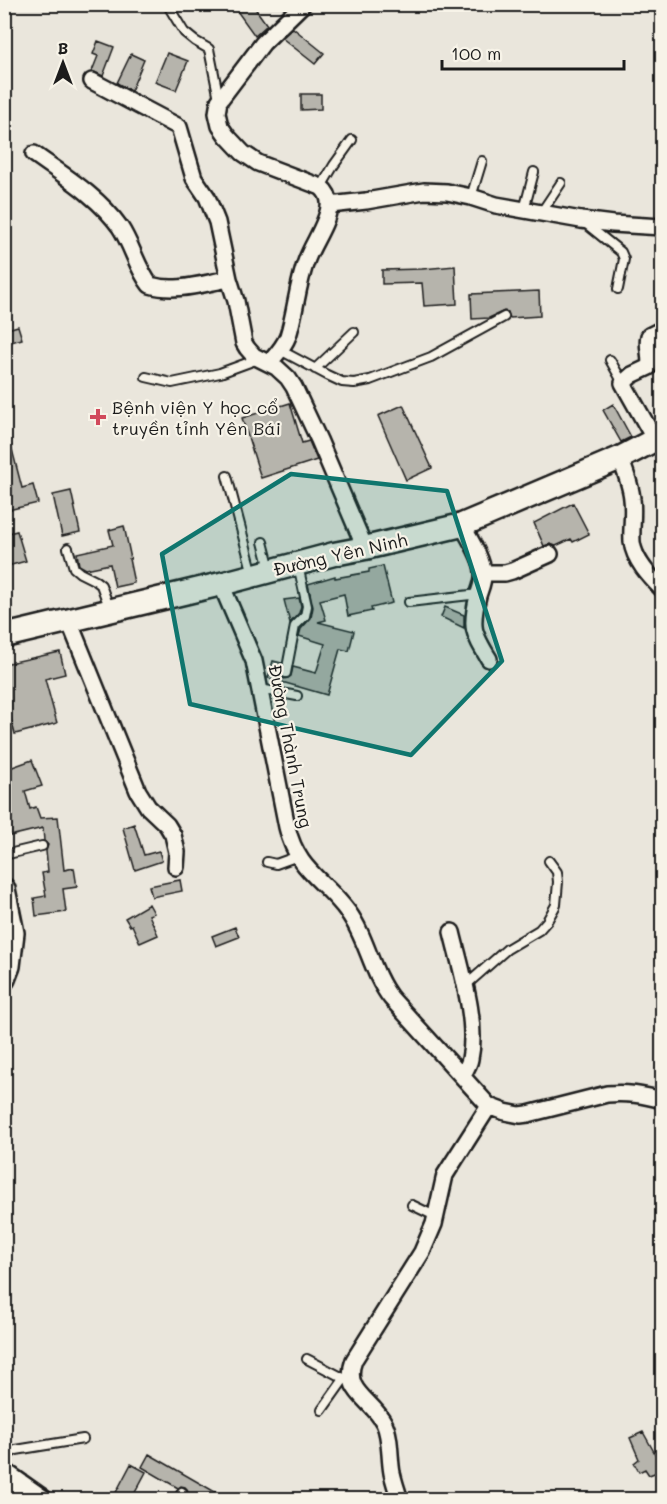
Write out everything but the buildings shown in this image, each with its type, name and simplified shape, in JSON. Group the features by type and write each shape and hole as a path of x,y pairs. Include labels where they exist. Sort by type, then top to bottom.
{"main road":[{"name":"Đường Yên Ninh","path":"4,636 221,584 333,554 462,525 620,458 659,438"}],"street":[{"path":"264,361 280,350 287,337 299,282 330,205 328,195 321,187 258,163 243,153 220,126 217,113 219,101 263,43 303,4"},
{"path":"92,81 179,127 194,178 207,197 215,216 244,343 250,352 288,378 299,396 364,548"},
{"path":"34,154 88,194 108,213 120,228 150,285 162,289 173,289 229,279"},
{"path":"330,205 424,191 447,192 496,205 581,220 663,227"},
{"path":"659,331 649,336 649,367 623,382 659,438"},
{"path":"620,458 631,491 634,551 663,590"},
{"path":"462,525 482,565 483,573 473,619 477,640 489,659"},
{"path":"483,573 505,573 550,554"},
{"name":"Đường Thành Trung","path":"221,584 250,650 257,672 287,828 298,856 304,866 352,918 385,990 489,1106"},
{"path":"69,621 138,791 148,807 167,825 173,835 177,852 176,867"},
{"path":"4,889 13,933 10,958 4,979"},
{"path":"452,932 473,1033 470,1061 462,1076"},
{"path":"400,1500 392,1474 384,1423 348,1381 354,1360 422,1252 430,1234 445,1175 489,1106 520,1115 537,1113 607,1094 639,1094 663,1100"},
{"path":"5,1475 41,1500"}],"lane":[{"path":"167,4 184,32 209,49 219,101"},
{"path":"321,187 333,165 352,140"},
{"path":"471,197 482,161"},
{"path":"524,210 534,172"},
{"path":"541,213 561,183"},
{"path":"581,220 621,252 624,259 618,289"},
{"path":"280,350 315,369 342,381 354,383 370,380 431,357 504,317"},
{"path":"315,369 354,332"},
{"path":"609,360 623,382"},
{"path":"146,378 172,382 264,361"},
{"path":"227,476 262,573"},
{"path":"262,573 263,542"},
{"path":"68,548 74,568 101,585 110,611"},
{"path":"286,673 295,626 305,616 307,606 298,564"},
{"path":"409,602 479,594"},
{"path":"260,688 297,696"},
{"path":"4,855 42,846"},
{"path":"267,862 276,864 298,856"},
{"path":"465,986 507,948 539,930 547,921 556,905 558,882 557,872 549,861"},
{"path":"412,1205 435,1216"},
{"path":"307,1359 348,1381 322,1410"},
{"path":"5,1475 5,1459 9,1453 83,1439"}],"highlighted area":[{"path":"291,474 447,491 502,661 411,755 190,704 162,554"}],"place":[{"name":"Bệnh viện Y học cổ truyền tỉnh Yên Bái","path":"98,417"}]}
